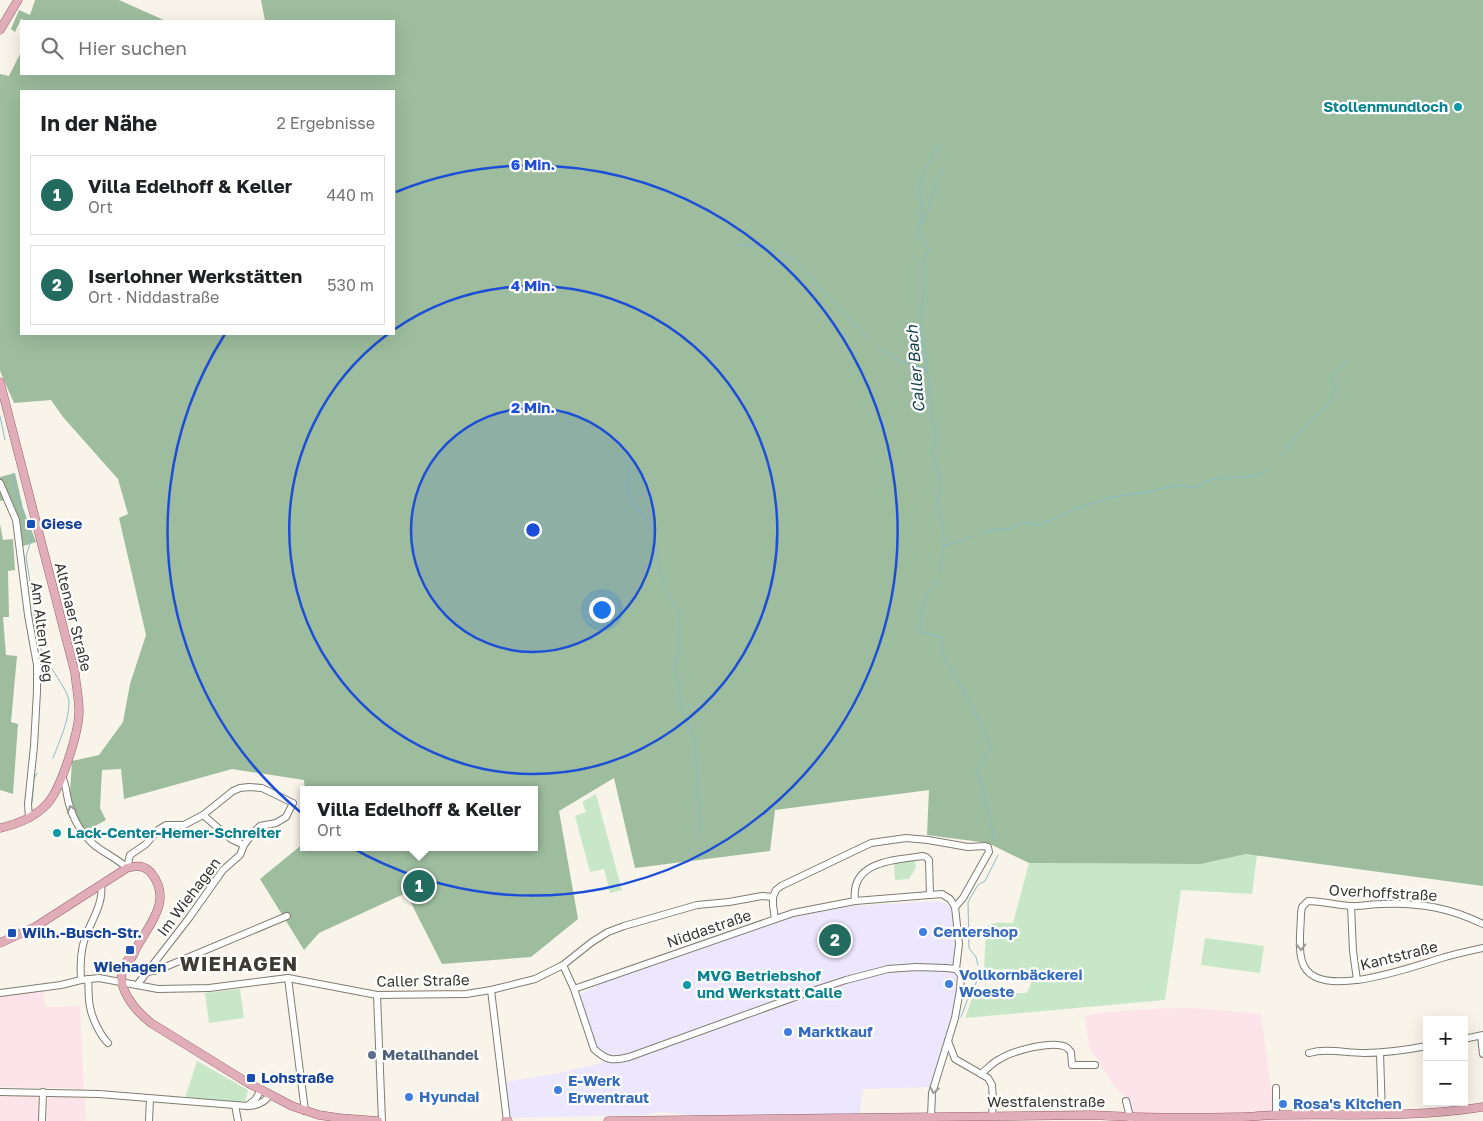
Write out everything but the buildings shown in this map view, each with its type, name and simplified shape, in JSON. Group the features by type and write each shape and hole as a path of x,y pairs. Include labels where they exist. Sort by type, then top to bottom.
{"main road":[{"path":"0,30 18,0"},
{"name":"Altenaer Straße","path":"0,382 74,673 79,713 74,739 62,776 48,804 29,818 0,828"},
{"path":"0,943 35,927 127,868 138,865 147,869 155,880 159,893 159,903 156,914 134,954 122,982 132,1006 151,1023 270,1095 305,1111 339,1118 380,1121"},
{"name":"Westfalenstraße","path":"608,1121 856,1120 931,1117 991,1119 1091,1114 1131,1119 1241,1117 1276,1114 1350,1118 1445,1112 1483,1107"},
{"path":"942,1117 949,1121"}],"street":[{"name":"Am Alten Weg","path":"0,483 16,520 28,615 37,665 37,691 28,804 29,818"},
{"path":"62,776 66,784 71,812 81,830 103,852 127,868 130,855 146,844 158,830 166,825 184,825 203,815 231,839 244,845"},
{"name":"Im Wiehagen","path":"137,985 189,918 223,870 240,855 244,845 260,826 276,823 286,817 293,803 262,788 249,787 233,791 203,815"},
{"path":"775,919 774,897 776,890 781,886 871,843 906,838 928,840 968,848 985,846 988,847 986,857 955,907 959,944 956,969"},
{"path":"855,901 856,882 867,870 878,864 923,856 928,860 930,895"},
{"path":"81,980 80,961 85,939 102,898 101,885"},
{"name":"Niddastraße","path":"574,989 793,913 855,901 942,894 950,899 955,907"},
{"name":"Caller Straße","path":"0,993 99,978 158,989 209,988 288,978 377,995 466,994 535,979 563,965 594,940 624,926 697,905 762,896 774,897"},
{"name":"Overhoffstraße","path":"1308,902 1351,906 1416,904 1457,912 1483,924"},
{"name":"Kantstraße","path":"1308,902 1302,907 1301,913 1301,951 1304,968 1311,976 1324,980 1357,980 1378,977 1483,948"},
{"path":"1351,906 1353,951 1357,980"},
{"path":"147,972 158,970 287,916"},
{"path":"563,965 574,989 594,1050 607,1059 618,1060 846,980 888,969 916,967 956,969 961,975 960,990 942,1064 932,1093 931,1117"},
{"path":"288,978 305,1111"},
{"path":"88,979 90,1008 108,1043"},
{"path":"491,990 507,1121"},
{"path":"377,995 380,1121"},
{"path":"1468,1038 1482,1036 1483,1054"},
{"path":"948,1041 955,1059 988,1078 992,1085 991,1119"},
{"path":"981,1074 997,1060 1008,1054 1040,1046 1066,1047 1072,1052 1072,1065 1095,1065"},
{"path":"1309,1053 1320,1050 1347,1052 1400,1051 1423,1047"},
{"path":"1380,1052 1382,1115"},
{"path":"942,1064 955,1059"},
{"path":"1276,1088 1276,1114"},
{"path":"247,1106 255,1100 260,1090"},
{"path":"0,1092 99,1094 247,1106 260,1104 270,1095"},
{"path":"42,1121 43,1092"},
{"path":"149,1121 150,1098"},
{"path":"1126,1101 1131,1119"},
{"path":"236,1105 238,1121"}],"shaded area":[{"path":"938,901 945,903 952,909 957,986 940,1060 931,1087 862,1089 860,1117 712,1117 660,1112 646,1115 509,1118 504,1082 549,1075 602,1063 579,995 601,983 783,919 852,906"},
{"path":"44,990 45,1007 80,1006 84,1090 0,1087 0,995"},
{"path":"1193,1008 1261,1014 1274,1109 1311,1116 1311,1121 1133,1121 1128,1100 1113,1084 1089,1047 1085,1016 1150,1009"},
{"path":"0,1096 34,1096 39,1102 38,1121 0,1121"},
{"path":"51,1097 85,1097 86,1121 47,1121 47,1100"}],"green space":[{"path":"35,0 119,0 164,20 21,19 15,32 11,29 19,10 30,15"},
{"path":"261,0 1483,0 1483,886 1246,854 1201,864 1029,863 988,843 927,835 929,790 775,810 770,851 635,868 614,778 559,811 578,919 531,957 442,964 406,893 319,933 304,950 260,879 300,846 300,851 538,851 538,786 305,786 304,780 232,769 124,799 121,769 102,770 100,808 106,820 84,832 73,810 70,793 72,761 99,755 123,722 130,684 146,635 119,518 128,514 118,479 63,417 51,400 14,403 0,371 0,74 9,76 20,54 20,75 395,75 395,20 265,20"},
{"path":"15,473 23,508 36,542 20,547 9,499 0,501 0,477"},
{"path":"0,524 3,540 13,539 15,570 8,571 9,617 3,617 6,655 17,656 11,722 18,724 13,794 0,790"},
{"path":"596,794 622,890 610,893 604,869 590,872 575,816 586,812 582,802"},
{"path":"1246,854 1257,855 1252,894 1181,890 1165,1000 965,1018 974,993 1027,993 1034,975 1013,969 984,970 986,928 995,923 1013,923 1029,863 1201,864"},
{"path":"915,859 916,868 909,879 895,880 894,862"},
{"path":"1205,938 1264,946 1260,973 1201,965"},
{"path":"240,989 244,1018 209,1023 205,993"},
{"path":"197,1061 248,1090 245,1102 185,1098"}],"waterway":[{"name":"Caller Bach","path":"920,224 922,208 919,189 926,168 933,160 932,154 939,148 941,143"},
{"name":"Caller Bach","path":"940,572 944,534 937,501 941,482 932,451 936,433 930,416 932,407 921,334 923,263 929,250 919,235 919,224 926,218 936,180 944,169"},
{"path":"735,245 767,246 794,260 868,338"},
{"path":"878,347 900,361 927,369"},
{"path":"1279,459 1296,436 1332,401 1334,392 1333,376 1348,360"},
{"path":"0,416 5,440"},
{"path":"622,452 630,471 627,488 634,504 652,526 663,586 680,613 679,649 675,665 681,705 695,744 700,822 698,837"},
{"path":"982,533 997,529 1009,529 1022,523 1038,525 1077,508 1113,497 1179,485 1194,488 1217,479 1253,476 1271,467"},
{"path":"13,473 16,493 32,536 26,557 31,588"},
{"path":"944,546 974,536"},
{"name":"Caller Bach","path":"939,579 926,596 920,632 941,637 942,654 970,702 991,745 977,774 981,781 990,814 994,841"},
{"path":"33,594 35,624 39,645 65,691 69,702 66,723 53,758"},
{"path":"32,803 34,779 37,773"},
{"name":"Caller Bach","path":"978,965 976,957 969,948 968,902 978,885 985,881 998,855"},
{"name":"Caller Bach","path":"961,1017 980,975"}],"place":[{"name":"Stollenmundloch","path":"1458,107"},
{"name":"Giese","path":"31,524"},
{"name":"Lack-Center-Hemer-Schreiter","path":"57,833"},
{"name":"Villa Edelhoff & Keller","path":"419,886"},
{"name":"Centershop","path":"923,932"},
{"name":"Wilh.-Busch-Str.","path":"12,933"},
{"name":"Iserlohner Werkstätten","path":"835,940"},
{"name":"Wiehagen","path":"130,950"},
{"name":"Vollkornbäckerei Woeste","path":"949,984"},
{"name":"MVG Betriebshof und Werkstatt Calle","path":"687,985"},
{"name":"Marktkauf","path":"788,1032"},
{"name":"Metallhandel","path":"372,1055"},
{"name":"Lohstraße","path":"251,1078"},
{"name":"E-Werk Erwentraut","path":"558,1090"},
{"name":"Hyundai","path":"409,1097"},
{"name":"Rosa's Kitchen","path":"1283,1104"}],"district":[{"name":"WIEHAGEN","path":"239,964"}]}
